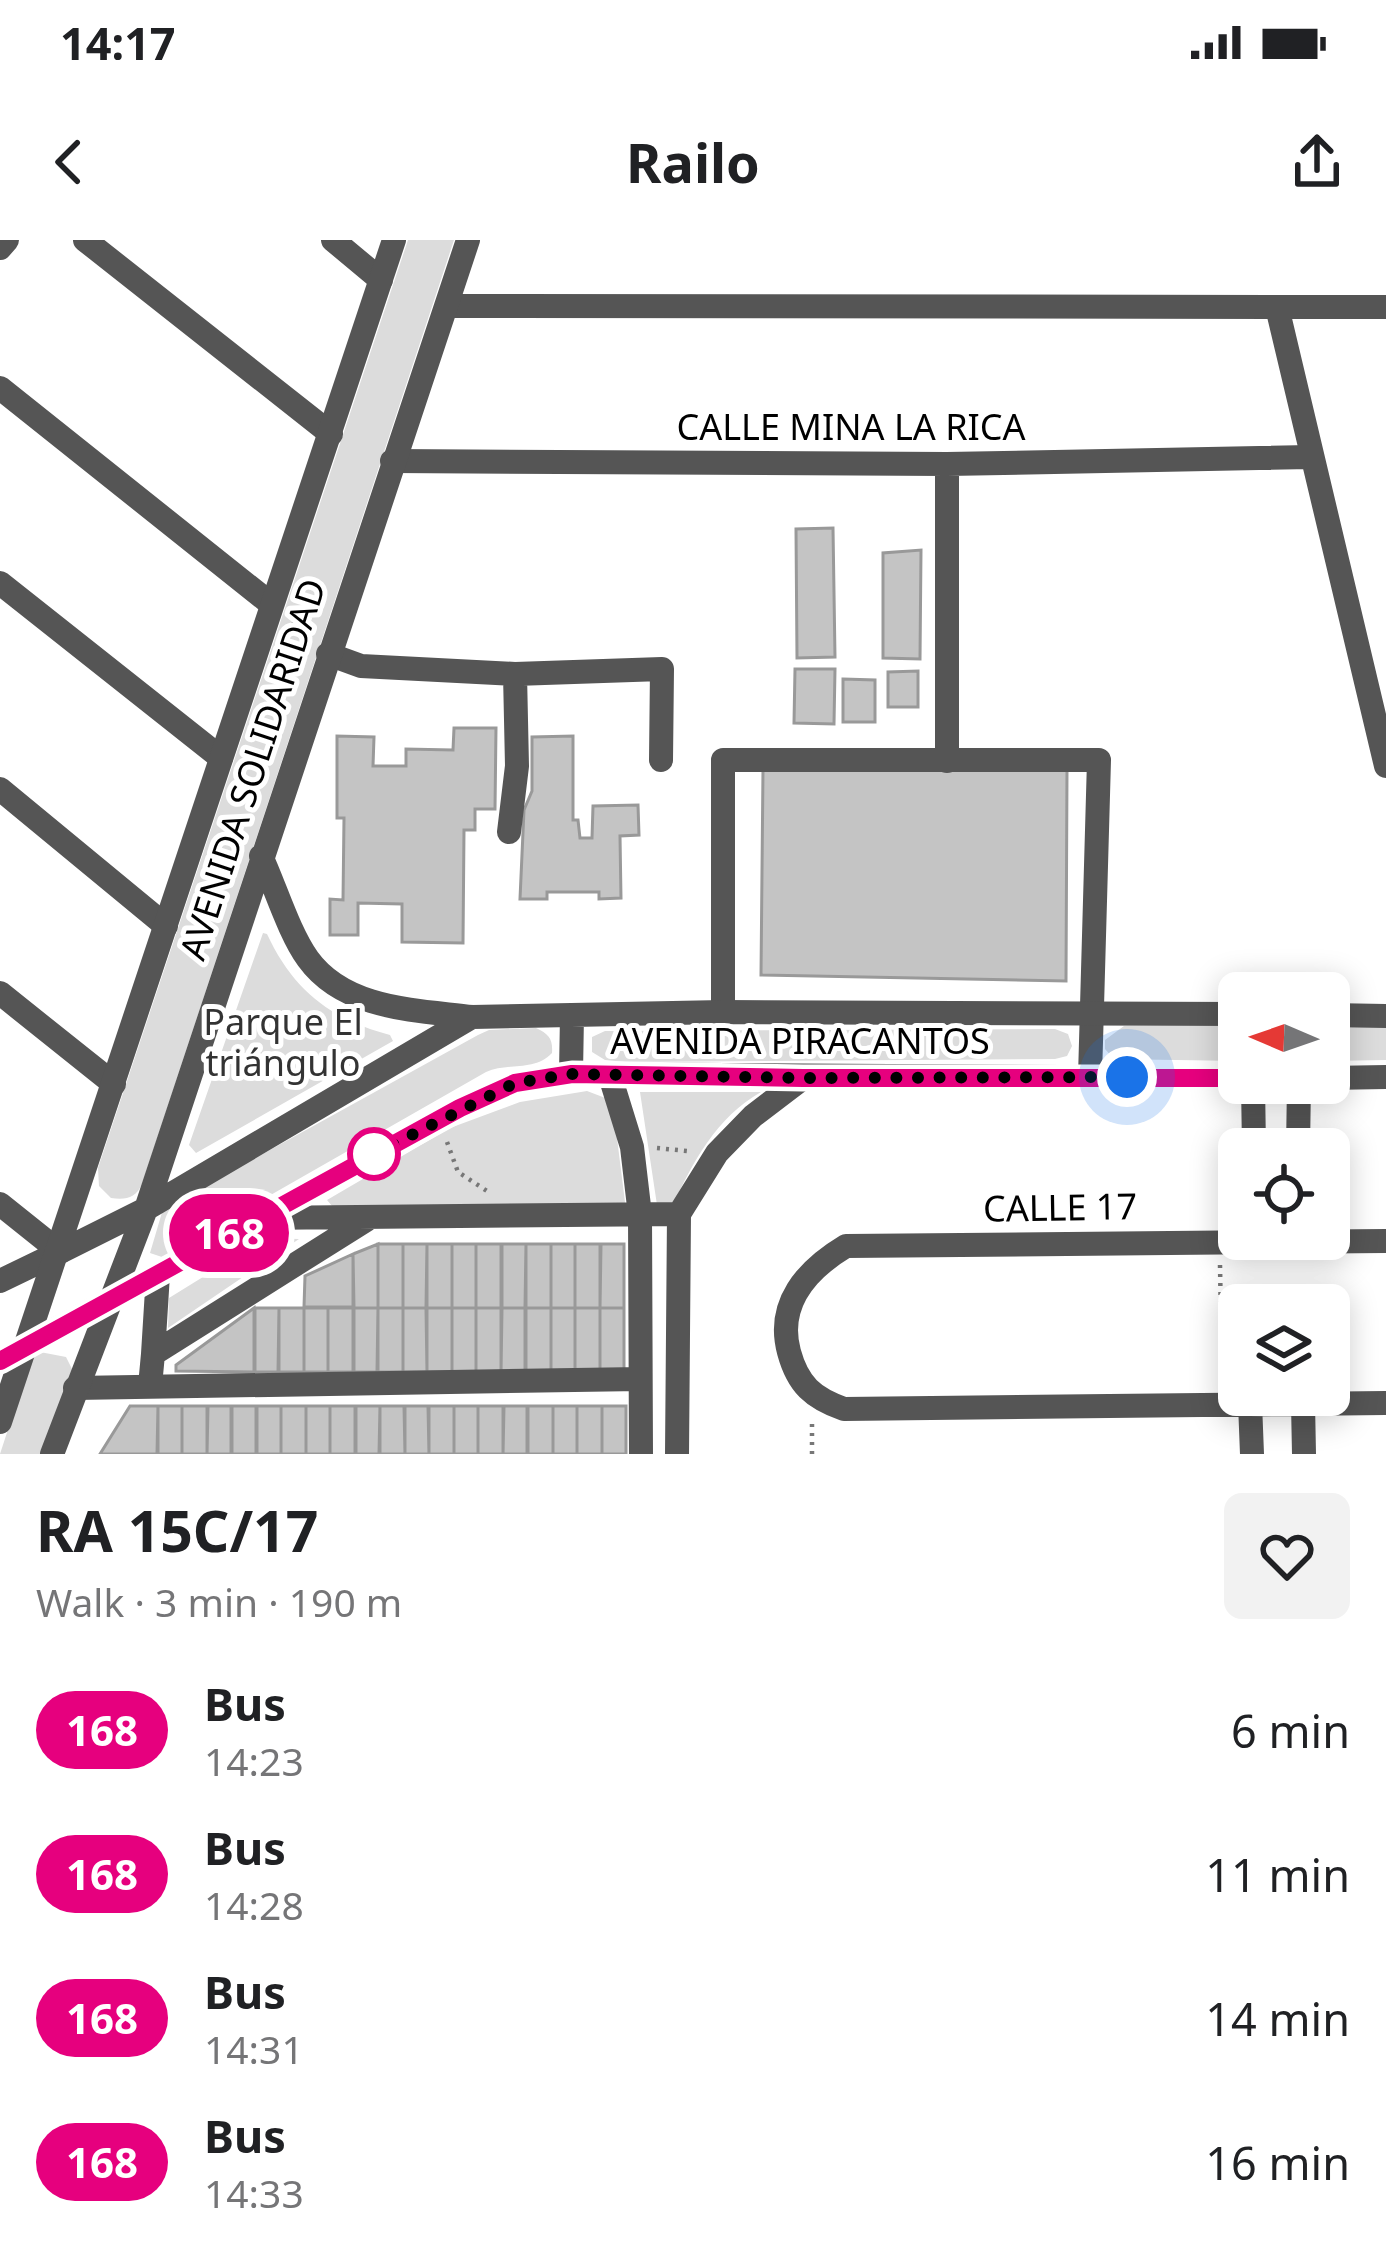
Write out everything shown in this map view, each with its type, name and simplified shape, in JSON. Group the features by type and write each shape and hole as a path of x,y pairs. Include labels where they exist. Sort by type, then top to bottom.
{"street":[{"path":"0,248 7,240"},
{"path":"85,240 331,434"},
{"path":"333,240 381,280"},
{"name":"AVENIDA SOLIDARIDAD","path":"0,1422 394,240"},
{"name":"AVENIDA SOLIDARIDAD","path":"52,1454 146,1209 468,240"},
{"path":"446,306 1386,307"},
{"path":"1277,307 1386,766"},
{"path":"0,388 271,604"},
{"name":"CALLE MINA LA RICA","path":"392,461 947,464 1310,457"},
{"path":"947,464 947,761"},
{"path":"0,583 221,758"},
{"path":"328,654 362,666 515,674 662,669 661,760"},
{"path":"509,832 517,766 515,674"},
{"path":"723,1012 723,760 1099,760 1090,1077"},
{"path":"0,789 166,926"},
{"path":"261,856 309,960 339,986 376,1005 472,1017"},
{"path":"0,993 114,1084"},
{"name":"AVENIDA PIRACANTOS","path":"0,1281 146,1209 472,1017 723,1012 1218,1014"},
{"path":"572,1015 572,1074"},
{"path":"1350,1015 1386,1016"},
{"name":"AVENIDA PIRACANTOS","path":"0,1361 439,1119 515,1083 572,1074 1218,1078"},
{"path":"610,1076 632,1147 640,1215 641,1454"},
{"path":"1350,1078 1386,1077"},
{"path":"677,1454 679,1214 717,1153 753,1116 803,1078"},
{"path":"0,1204 60,1252"},
{"path":"256,1218 679,1214"},
{"path":"153,1354 366,1220"},
{"name":"CALLE 17","path":"1218,1241 846,1246 817,1263 798,1287 784,1332 794,1371 813,1397 844,1409 1218,1404"},
{"name":"CALLE 17","path":"1350,1241 1386,1241"},
{"path":"150,1386 158,1274"},
{"path":"75,1388 640,1378"},
{"path":"1350,1403 1386,1403"},
{"path":"1251,1416 1252,1454"},
{"path":"1304,1416 1304,1454"}],"path":[{"path":"271,604 328,654"},
{"path":"439,1119 458,1172 526,1217"},
{"path":"632,1147 717,1153"}],"green space":[{"path":"408,240 454,240 142,1184 130,1197 111,1198 99,1186 98,1168"},
{"name":"Parque El triángulo","path":"263,933 316,1000 349,1020 390,1035 393,1041 196,1153 189,1145"},
{"path":"1124,1026 1218,1026 1218,1061 1114,1059 1105,1049 1105,1040"},
{"path":"1350,1026 1386,1026 1386,1060 1350,1061"},
{"path":"536,1028 551,1041 552,1053 545,1059 486,1072 162,1257 150,1253 163,1209 478,1035 489,1030"},
{"path":"1055,1029 1068,1034 1072,1046 1067,1056 1055,1059 626,1062 605,1060 592,1052 592,1037 605,1031"},
{"path":"587,1091 608,1099 626,1210 338,1213 327,1200 450,1128 520,1102"},
{"path":"640,1092 761,1092 731,1114 708,1142 672,1207 657,1205"},
{"path":"266,1238 299,1239 168,1328 169,1298"},
{"path":"40,1352 66,1357 75,1375 44,1454 0,1454 31,1359"}],"building":[{"path":"833,528 835,657 797,658 796,529"},
{"path":"921,550 920,659 883,658 883,553"},
{"path":"795,669 835,669 834,724 794,723"},
{"path":"918,671 918,707 888,707 888,672"},
{"path":"843,679 875,680 875,722 843,722"},
{"path":"454,728 496,728 495,809 475,809 475,830 464,830 463,943 402,942 402,904 358,903 358,935 330,935 330,899 343,900 344,818 337,818 337,736 374,737 373,766 406,766 406,749 453,750"},
{"path":"573,736 573,820 578,820 580,838 592,838 593,806 638,805 639,835 620,836 621,898 599,899 599,892 547,892 547,899 520,899 524,810 532,791 532,737"},
{"path":"763,769 1067,769 1066,981 761,975"},
{"path":"378,1244 403,1244 403,1308 378,1308"},
{"path":"378,1244 378,1308 354,1308 353,1254"},
{"path":"403,1244 427,1244 426,1308 403,1308"},
{"path":"427,1244 452,1244 452,1308 427,1308"},
{"path":"452,1244 476,1244 476,1308 452,1308"},
{"path":"476,1244 501,1244 501,1308 476,1308"},
{"path":"502,1244 526,1244 525,1308 502,1308"},
{"path":"526,1244 551,1244 551,1308 526,1308"},
{"path":"551,1244 575,1244 575,1308 551,1308"},
{"path":"575,1244 600,1244 600,1308 575,1308"},
{"path":"601,1244 624,1244 624,1308 600,1308"},
{"path":"353,1254 353,1307 304,1307 305,1276"},
{"path":"254,1308 254,1372 176,1371 176,1365"},
{"path":"255,1308 279,1308 278,1372 255,1372"},
{"path":"279,1308 304,1308 304,1372 279,1372"},
{"path":"304,1308 328,1308 328,1372 304,1372"},
{"path":"328,1308 353,1308 353,1372 328,1372"},
{"path":"354,1308 378,1308 377,1372 354,1372"},
{"path":"378,1308 403,1308 403,1372 378,1372"},
{"path":"403,1308 426,1308 427,1372 403,1372"},
{"path":"427,1308 452,1308 452,1372 427,1372"},
{"path":"452,1308 476,1308 476,1372 452,1372"},
{"path":"476,1308 501,1308 501,1372 476,1372"},
{"path":"502,1308 525,1308 525,1372 501,1372"},
{"path":"526,1308 551,1308 551,1372 526,1372"},
{"path":"551,1308 575,1308 575,1372 551,1372"},
{"path":"575,1308 600,1308 600,1372 575,1372"},
{"path":"600,1308 624,1308 624,1372 600,1372"},
{"path":"130,1406 158,1406 157,1454 100,1454"},
{"path":"158,1406 182,1406 182,1454 158,1454"},
{"path":"182,1406 207,1406 207,1454 182,1454"},
{"path":"208,1406 231,1406 231,1454 207,1454"},
{"path":"232,1406 256,1406 256,1454 232,1454"},
{"path":"257,1406 281,1406 281,1454 257,1454"},
{"path":"281,1406 306,1406 306,1454 281,1454"},
{"path":"306,1406 330,1406 330,1454 306,1454"},
{"path":"330,1406 355,1406 355,1454 330,1454"},
{"path":"356,1406 380,1406 379,1454 356,1454"},
{"path":"380,1406 404,1406 405,1454 380,1454"},
{"path":"405,1406 428,1406 429,1454 405,1454"},
{"path":"429,1406 454,1406 454,1454 429,1454"},
{"path":"454,1406 478,1406 478,1454 454,1454"},
{"path":"478,1406 503,1406 503,1454 478,1454"},
{"path":"504,1406 527,1406 527,1454 503,1454"},
{"path":"528,1406 553,1406 553,1454 528,1454"},
{"path":"553,1406 577,1406 577,1454 553,1454"},
{"path":"577,1406 602,1406 602,1454 577,1454"},
{"path":"602,1406 626,1406 626,1454 602,1454"}],"bus line":[{"name":"168","path":"0,1361 256,1218 515,1083 572,1074 1218,1078"}],"route":[{"path":"374,1154 515,1083 572,1074 1127,1077"}]}
